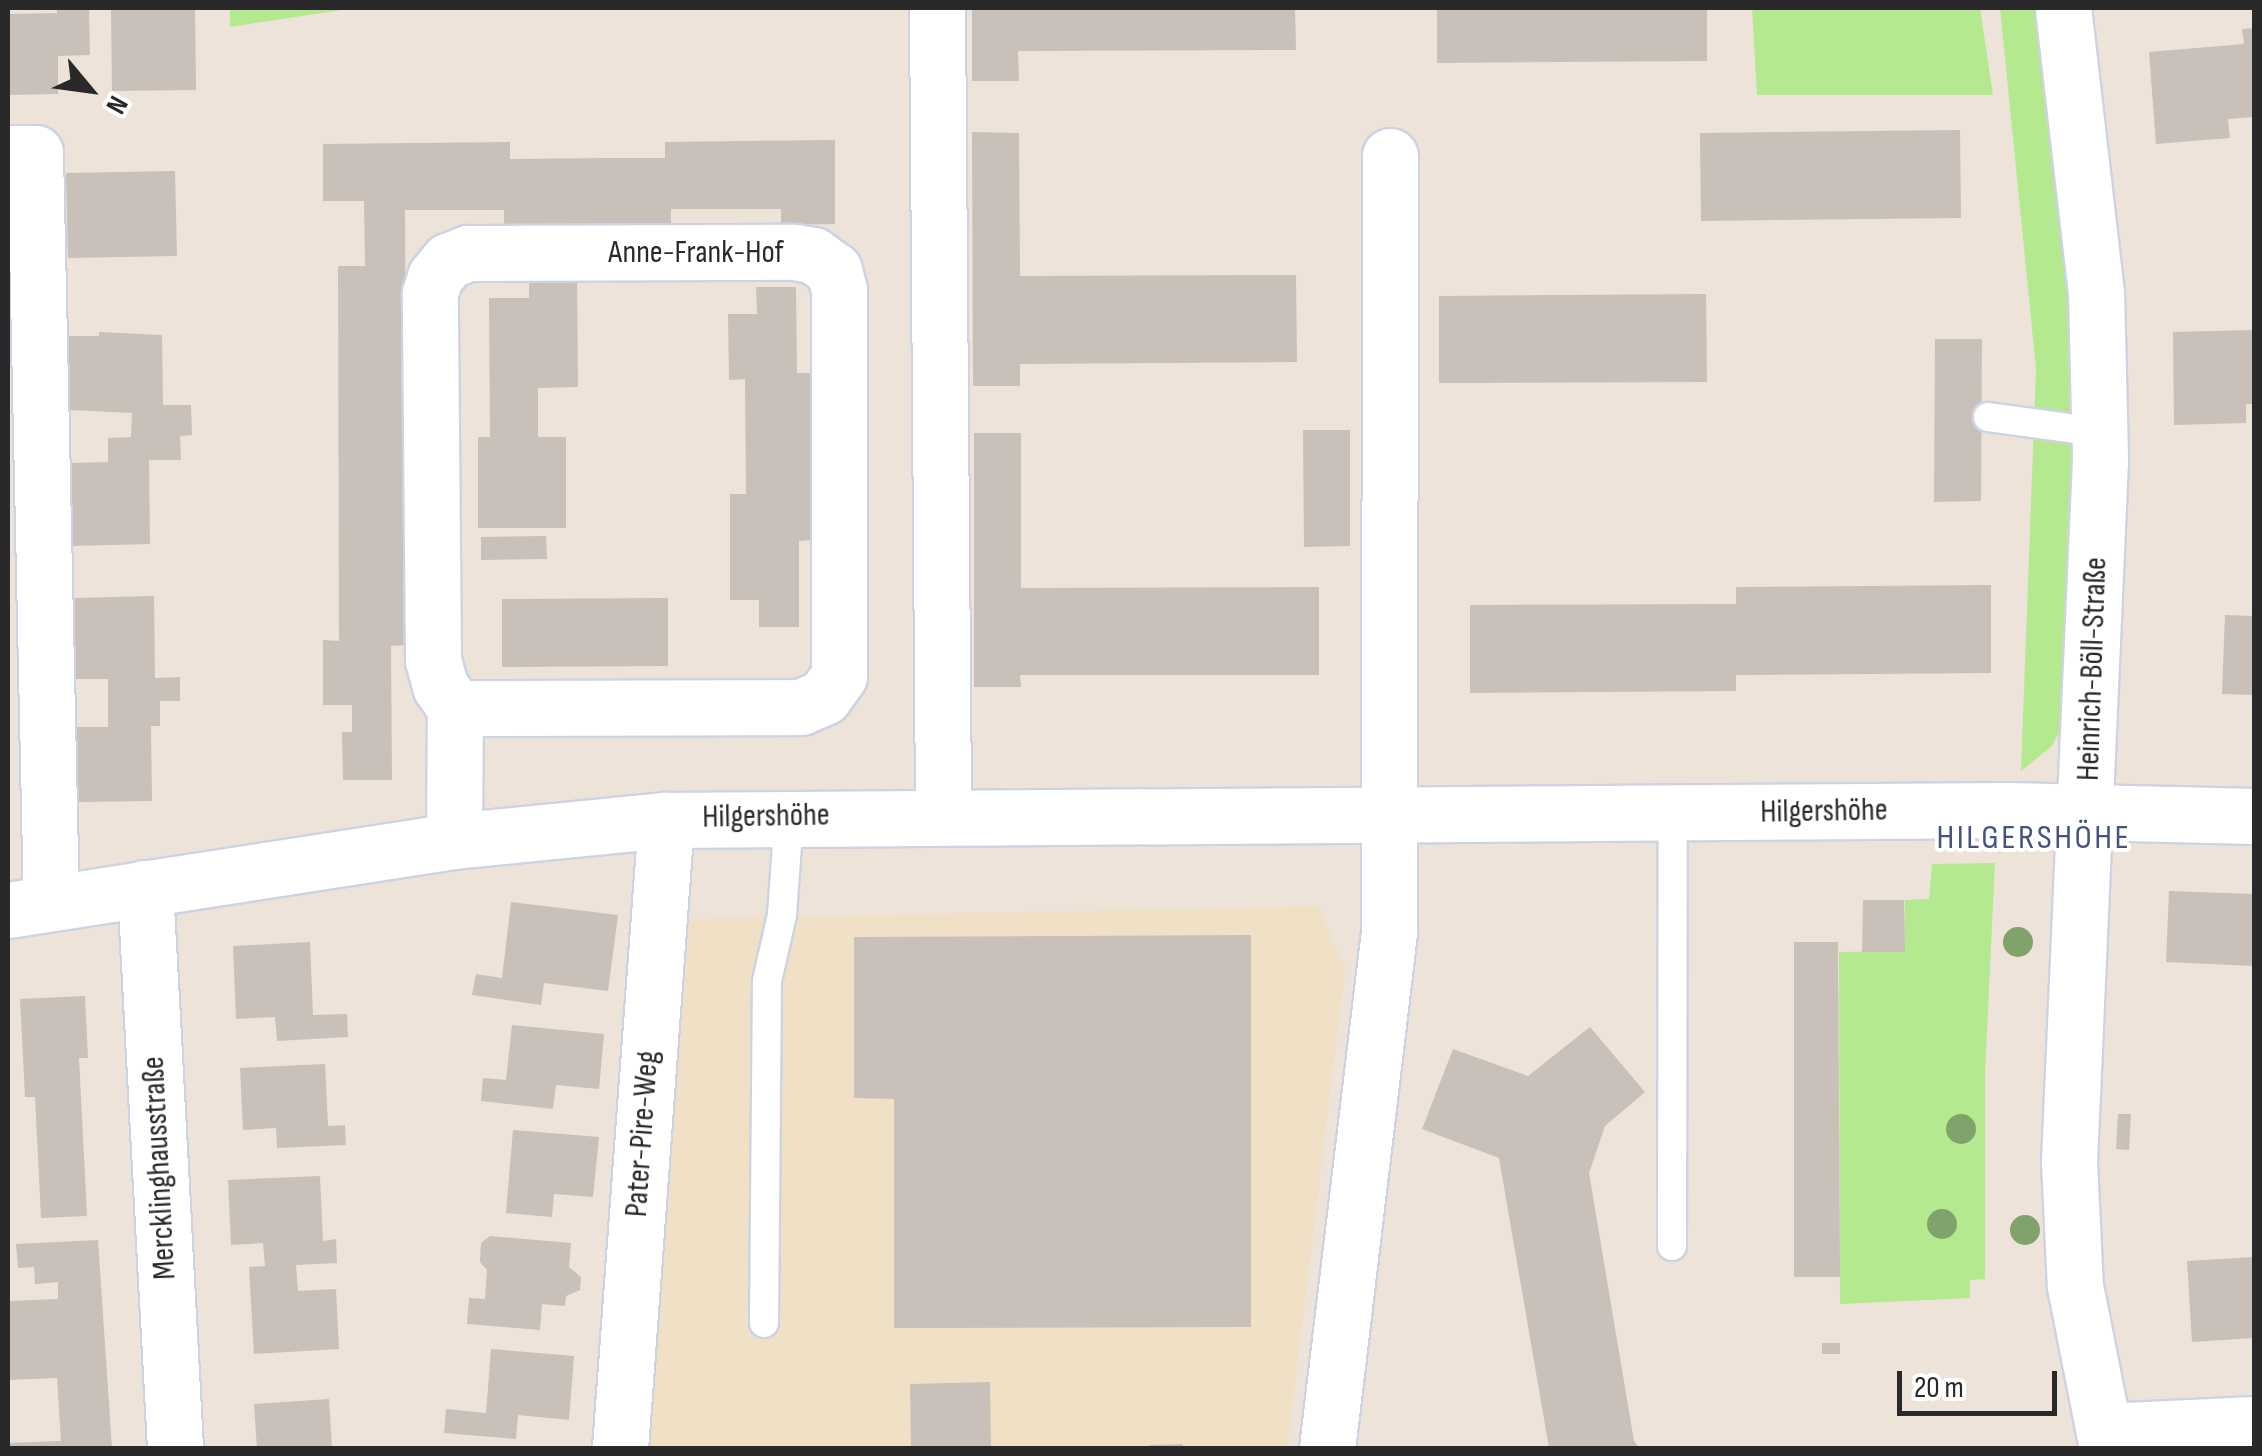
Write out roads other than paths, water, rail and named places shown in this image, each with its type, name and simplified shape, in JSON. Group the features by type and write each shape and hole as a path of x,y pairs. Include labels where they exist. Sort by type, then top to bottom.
{"street":[{"path":"937,8 943,816"},
{"name":"Heinrich-Böll-Straße","path":"2064,8 2096,292 2098,432 2088,810 2069,1162 2075,1286 2106,1440"},
{"path":"8,153 34,153 29,906"},
{"path":"1326,1448 1390,932 1390,156"},
{"name":"Anne-Frank-Hof","path":"454,840 455,708 440,686 432,660 430,292 434,277 448,261 468,254 794,252 813,255 834,270 840,290 839,676 824,697 800,707 455,708"},
{"name":"Hilgershöhe","path":"29,906 454,840 666,820 2088,810 2254,816"},
{"name":"Pater-Pire-Weg","path":"620,1448 666,820"},
{"name":"Mercklinghausstraße","path":"145,888 175,1448"},
{"path":"2106,1440 2254,1424"}],"lane":[{"path":"1988,417 2098,432"},
{"path":"1672,1246 1673,813"},
{"path":"764,1323 767,981 782,915 790,817"}],"district":[{"name":"HILGERSHÖHE","path":"2034,838"}]}
